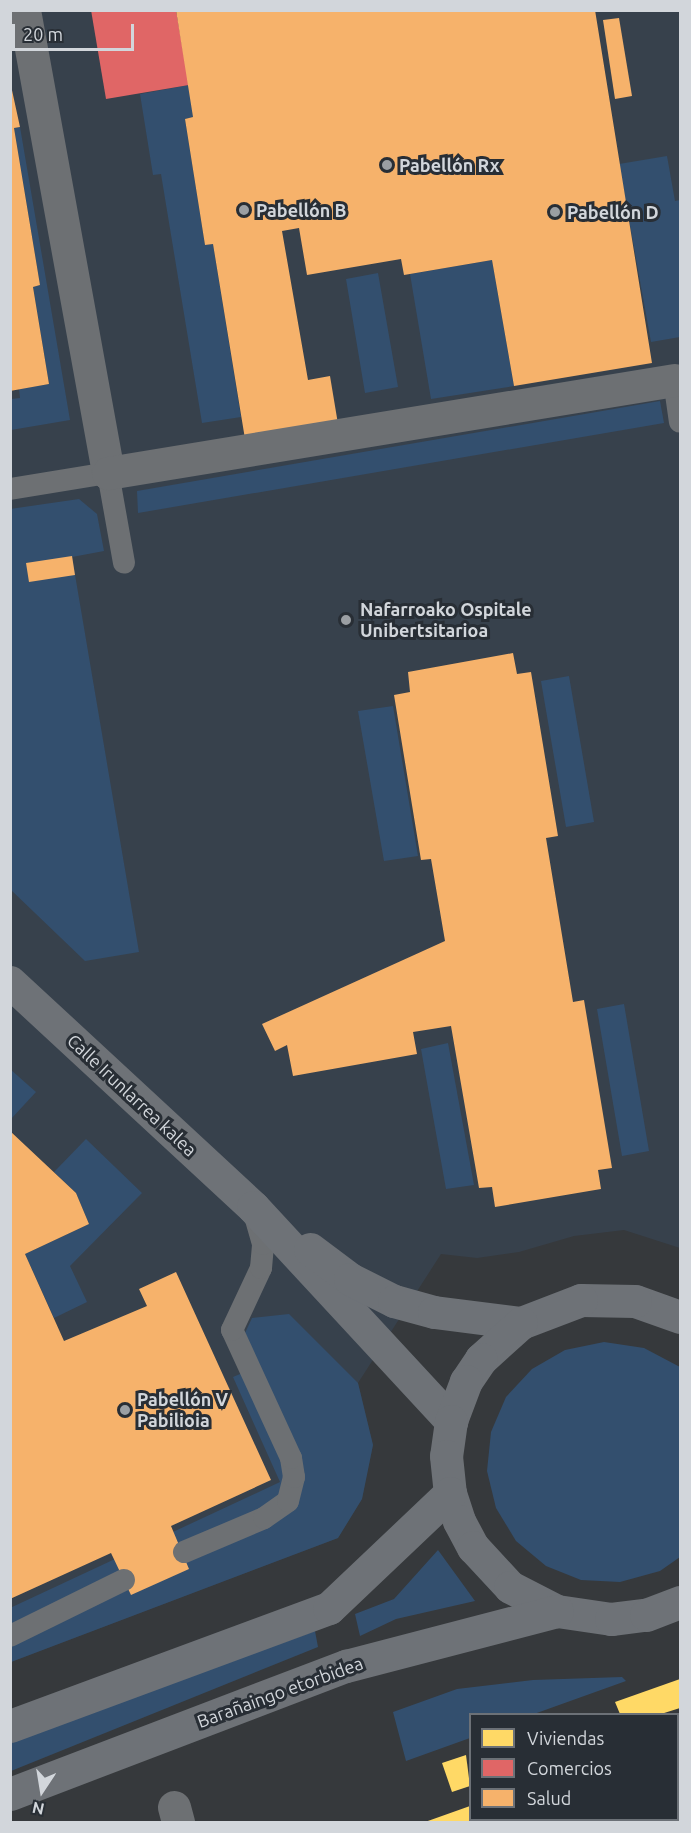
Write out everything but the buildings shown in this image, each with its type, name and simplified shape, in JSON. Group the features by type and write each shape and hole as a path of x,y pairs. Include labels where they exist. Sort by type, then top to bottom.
{"main road":[{"name":"Calle Irunlarrea kalea","path":"10,982 253,1207 451,1421"},
{"name":"Calle Irunlarrea kalea","path":"253,1207 350,1279 394,1301 434,1312 521,1323"},
{"path":"680,1603 646,1615 611,1619 556,1611 510,1587 473,1547 450,1493 446,1456 451,1421 466,1381 481,1359 521,1323 581,1300 635,1301 681,1317"},
{"path":"10,1726 329,1608 450,1493"},
{"name":"Barañaingo etorbidea","path":"10,1794 346,1666 556,1611"}],"street":[{"path":"24,10 108,473 677,380"}],"lane":[{"path":"677,380 681,422"},
{"path":"10,489 108,473 124,563"},
{"path":"184,1552 264,1518 288,1501 294,1477 291,1458 232,1330 261,1268 263,1244 253,1207"},
{"path":"10,1636 124,1580"}],"shaded area":[{"name":"Nafarroako Ospitale Unibertsitarioa","path":"11,11 680,11 680,1248 624,1230 574,1236 519,1252 477,1258 441,1254 358,1383 373,1445 362,1499 338,1538 11,1662"},
{"path":"189,85 193,117 185,119 205,245 213,244 241,417 202,423 161,174 153,175 140,94"},
{"path":"20,127 70,420 11,430 11,399 20,398 19,389 49,384 33,287 40,285 14,128"},
{"path":"667,156 675,201 680,200 680,337 651,342 619,164"},
{"path":"492,260 514,386 431,399 410,274"},
{"path":"378,273 398,387 365,393 346,279"},
{"path":"660,401 664,423 138,513 137,491"},
{"path":"79,499 97,514 104,551 72,557 139,952 85,961 11,890 10,509"},
{"path":"569,676 594,822 566,827 541,681"},
{"path":"393,706 418,856 384,861 358,711"},
{"path":"624,1004 649,1151 622,1156 597,1009"},
{"path":"448,1043 474,1185 446,1189 421,1049"},
{"path":"10,1069 36,1092 11,1119 10,1119"},
{"path":"86,1139 142,1193 70,1266 87,1302 54,1318 25,1254 89,1224 76,1193 54,1172"},
{"path":"289,1314 358,1383 373,1445 362,1499 338,1538 11,1662 10,1608 280,1482 233,1377 259,1366 245,1333 252,1318"},
{"path":"604,1342 644,1348 680,1367 680,1557 660,1571 620,1582 581,1580 546,1566 516,1541 496,1508 487,1471 491,1432 506,1397 532,1369 565,1350"},
{"path":"438,1550 475,1601 396,1619 360,1636 355,1614 394,1599"},
{"path":"315,1631 318,1647 11,1771 11,1741"},
{"path":"622,1677 626,1681 537,1713 469,1713 469,1738 406,1761 393,1712 457,1689 533,1680"}],"place":[{"name":"Pabellón Rx","path":"387,165"},
{"name":"Pabellón B","path":"244,210"},
{"name":"Pabellón D","path":"555,212"},
{"name":"Nafarroako Ospitale Unibertsitarioa","path":"346,620"},
{"name":"Pabellón V Pabilioia","path":"125,1410"}]}
